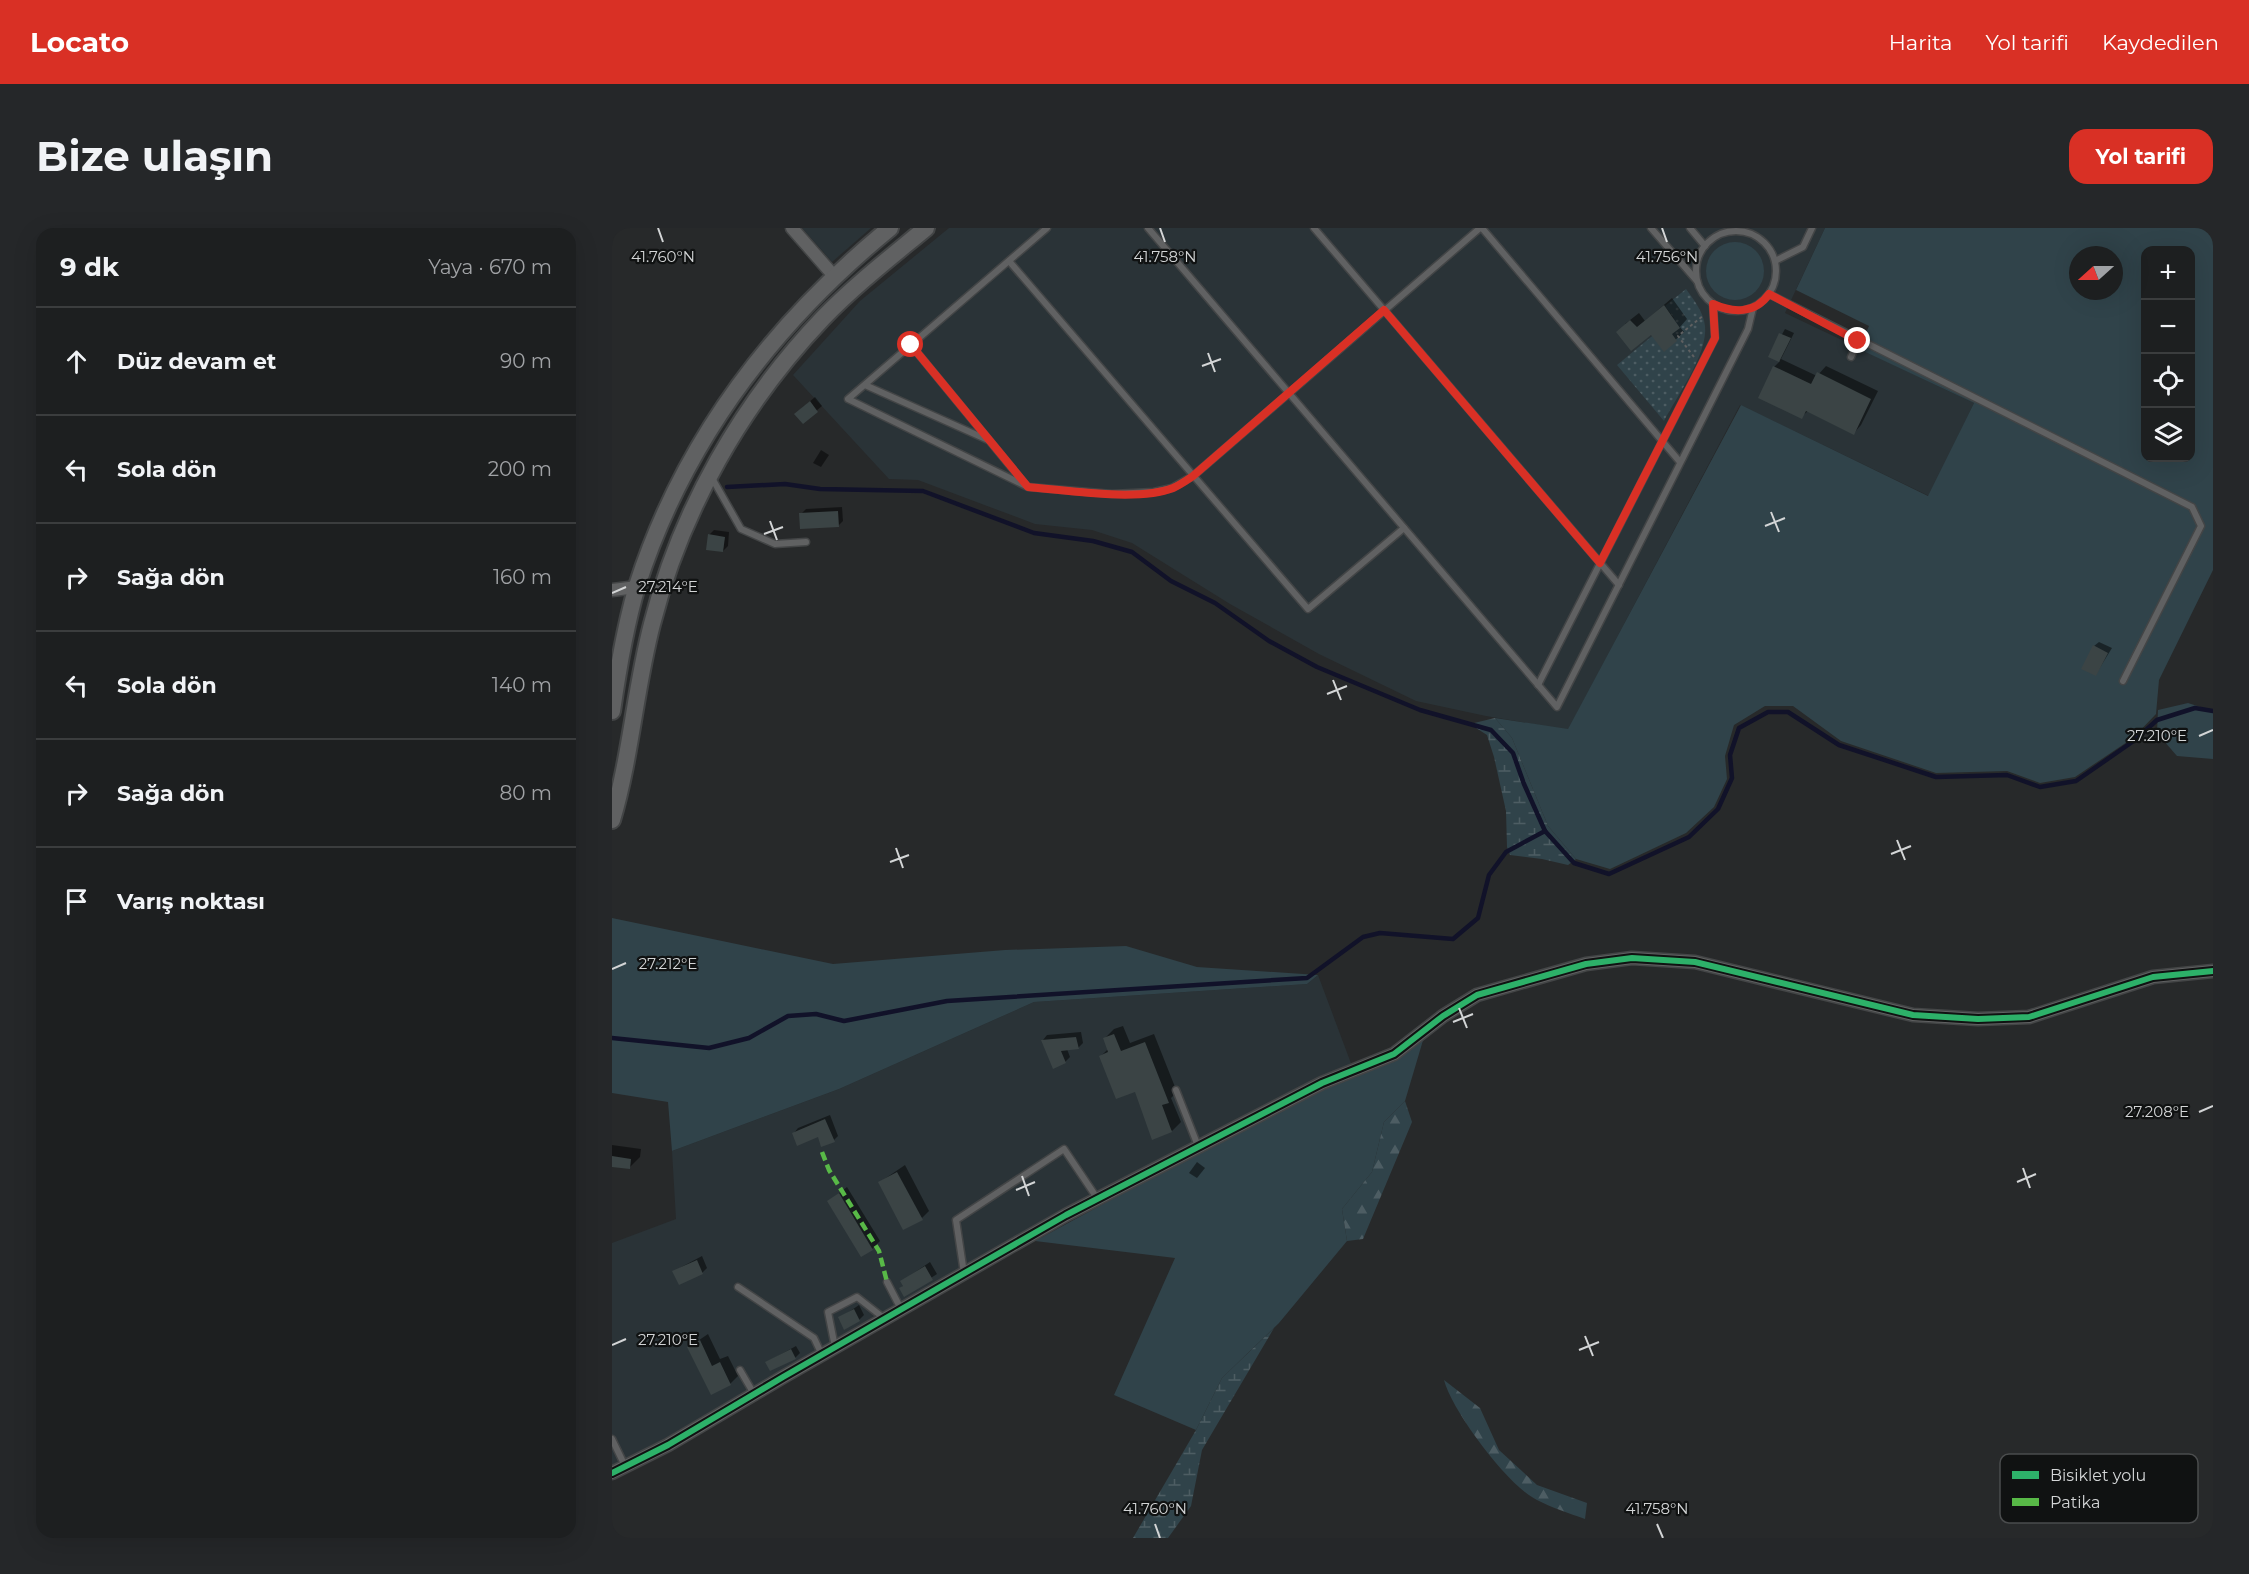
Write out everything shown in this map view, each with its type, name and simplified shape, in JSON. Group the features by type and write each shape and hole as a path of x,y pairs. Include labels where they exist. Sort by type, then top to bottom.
{"main road":[{"path":"612,711 637,587 679,483 712,423 757,361 834,276 890,228"},
{"path":"612,820 628,753 652,625 667,573 710,475 729,441 773,377 823,318 926,228"}],"street":[{"path":"792,228 834,276"},
{"path":"612,590 637,587"},
{"path":"612,1473 668,1445 822,1354 1097,1199 1322,1083 1394,1054 1443,1016 1477,995 1586,964 1632,958 1695,962 1913,1015 1978,1019 2029,1017 2153,977 2213,970"}],"lane":[{"path":"1047,228 848,399 1028,487 1112,494 1154,492 1172,488 1193,476 1481,228 1680,462"},
{"path":"1148,228 1557,707 1748,329 1753,308"},
{"path":"1314,228 1618,585"},
{"path":"1651,228 1697,281 1703,294 1713,306 1739,312 1753,308 1769,294 1776,276 1775,261 1770,249 1761,239 1750,233 1725,232"},
{"path":"1690,228 1705,246"},
{"path":"1697,281 1696,269 1705,246 1732,228"},
{"path":"1775,261 1803,247 1812,228"},
{"path":"1009,261 1308,609 1404,528"},
{"path":"1769,294 1858,341 2192,507 2201,526 2123,681"},
{"path":"1538,685 1715,338 1713,306"},
{"path":"1851,357 1858,341"},
{"path":"911,345 1028,487"},
{"path":"865,385 990,441"},
{"path":"710,475 741,529 775,544 806,542"},
{"path":"1176,1090 1198,1146"},
{"path":"964,1273 956,1220 1064,1149 1097,1199"},
{"path":"887,1282 901,1310"},
{"path":"738,1287 814,1338 822,1354"},
{"path":"835,1347 828,1312 858,1297 885,1319"},
{"path":"740,1370 754,1394"},
{"path":"612,1439 625,1467"}],"path":[{"path":"1701,366 1678,336 1713,306"}],"shaded area":[{"path":"802,228 871,228 832,262"},
{"path":"949,228 1825,228 1785,313 1974,403 1929,496 1740,405 1568,730 1486,716 1416,701 1319,654 1230,604 1132,543 1092,530 1035,524 918,480 889,479 793,375 860,301"},
{"path":"1318,975 1352,1066 1317,1080 1105,1188 981,1257 664,1442 612,1466 612,1243 676,1219 672,1151 839,1089 1034,1002 1307,984"}],"green space":[{"path":"1825,228 2213,228 2213,570 2159,680 2156,714 2133,738 2075,777 2040,783 2007,771 1936,773 1841,741 1793,706 1765,706 1734,725 1725,756 1727,779 1714,807 1686,833 1610,869 1576,859 1548,826 1512,738 1495,718 1568,729 1741,405 1928,496 1974,403 1859,349 1869,326 1796,290"},
{"path":"1729,242 1741,242 1751,246 1760,255 1764,277 1756,292 1741,300 1729,300 1719,296 1710,287 1706,277 1706,265 1710,255 1719,246"},
{"path":"1686,289 1703,316 1705,337 1697,362 1664,421 1617,365 1674,318 1665,306"},
{"path":"2188,703 2213,711 2213,759 2177,756 2157,733 2158,710"},
{"path":"1495,718 1512,738 1548,826 1576,859 1568,865 1510,855 1507,847 1506,811 1494,757 1487,735 1470,724"},
{"path":"612,918 833,964 1005,950 1126,946 1197,967 1318,975 1307,984 1034,1002 839,1089 672,1151 668,1102 612,1093"},
{"path":"1424,1037 1405,1101 1384,1122 1372,1172 1342,1209 1347,1241 1279,1323 1222,1378 1196,1430 1114,1395 1175,1258 1035,1241 1175,1165 1318,1092 1395,1060"},
{"path":"1405,1101 1412,1122 1363,1239 1347,1241 1342,1209 1372,1172 1384,1122"},
{"path":"1274,1328 1202,1450 1191,1506 1168,1538 1133,1538 1196,1430 1222,1378"},
{"path":"1444,1380 1480,1408 1499,1450 1537,1485 1587,1503 1585,1519 1537,1500 1511,1480 1469,1428"}],"building":[{"path":"1664,305 1680,328 1672,334 1677,341 1664,352 1651,335 1631,351 1616,332 1630,320 1637,327"},
{"path":"1779,333 1791,338 1779,362 1768,357"},
{"path":"1773,366 1811,384 1817,372 1871,399 1854,435 1806,411 1802,419 1758,398"},
{"path":"810,401 818,412 803,424 794,414"},
{"path":"838,511 839,527 800,529 799,513"},
{"path":"708,534 725,537 723,552 706,550"},
{"path":"2093,645 2108,653 2096,676 2081,669"},
{"path":"1114,1034 1121,1051 1145,1042 1169,1103 1162,1105 1172,1132 1152,1140 1135,1092 1116,1099 1099,1056 1108,1052 1103,1038"},
{"path":"1076,1037 1079,1049 1061,1051 1066,1063 1053,1069 1041,1040"},
{"path":"825,1119 835,1142 821,1147 818,1137 797,1146 792,1133"},
{"path":"612,1156 631,1159 630,1169 612,1167"},
{"path":"897,1172 923,1220 903,1230 878,1182"},
{"path":"839,1193 873,1250 861,1257 827,1201"},
{"path":"697,1260 703,1274 679,1285 672,1271"},
{"path":"925,1266 933,1280 904,1297 899,1288 903,1286 900,1281"},
{"path":"854,1309 860,1321 844,1330 838,1317"},
{"path":"700,1340 712,1366 720,1362 731,1385 711,1395 687,1347"},
{"path":"791,1349 796,1359 770,1371 765,1362"}],"waterway":[{"path":"727,487 785,484 820,489 923,491 1034,533 1093,541 1132,552 1171,581 1215,603 1269,641 1317,667 1420,710 1491,730 1513,753 1545,831"},
{"path":"612,1038 709,1048 749,1038 788,1016 816,1014 844,1021 947,1001 1307,978 1363,937 1380,933 1453,939 1478,918 1489,875 1506,852 1545,831 1574,863 1609,874 1689,837 1718,809 1732,778 1730,755 1739,728 1768,712 1788,712 1839,745 1936,777 2007,775 2040,787 2076,781 2135,740 2157,720 2195,708 2213,711"}],"marked path":[{"path":"822,1152 829,1170 879,1251 887,1282"}],"cycle path":[{"path":"612,1473 668,1445 1066,1215 1322,1083 1394,1054 1443,1016 1477,995 1586,964 1632,958 1695,962 1913,1015 1978,1019 2029,1017 2153,977 2213,971"}],"route":[{"path":"911,345 1028,487 1112,494 1154,492 1172,488 1193,476 1384,310 1600,563 1715,338 1713,304 1725,310 1739,312 1753,308 1769,294 1858,341"}]}
